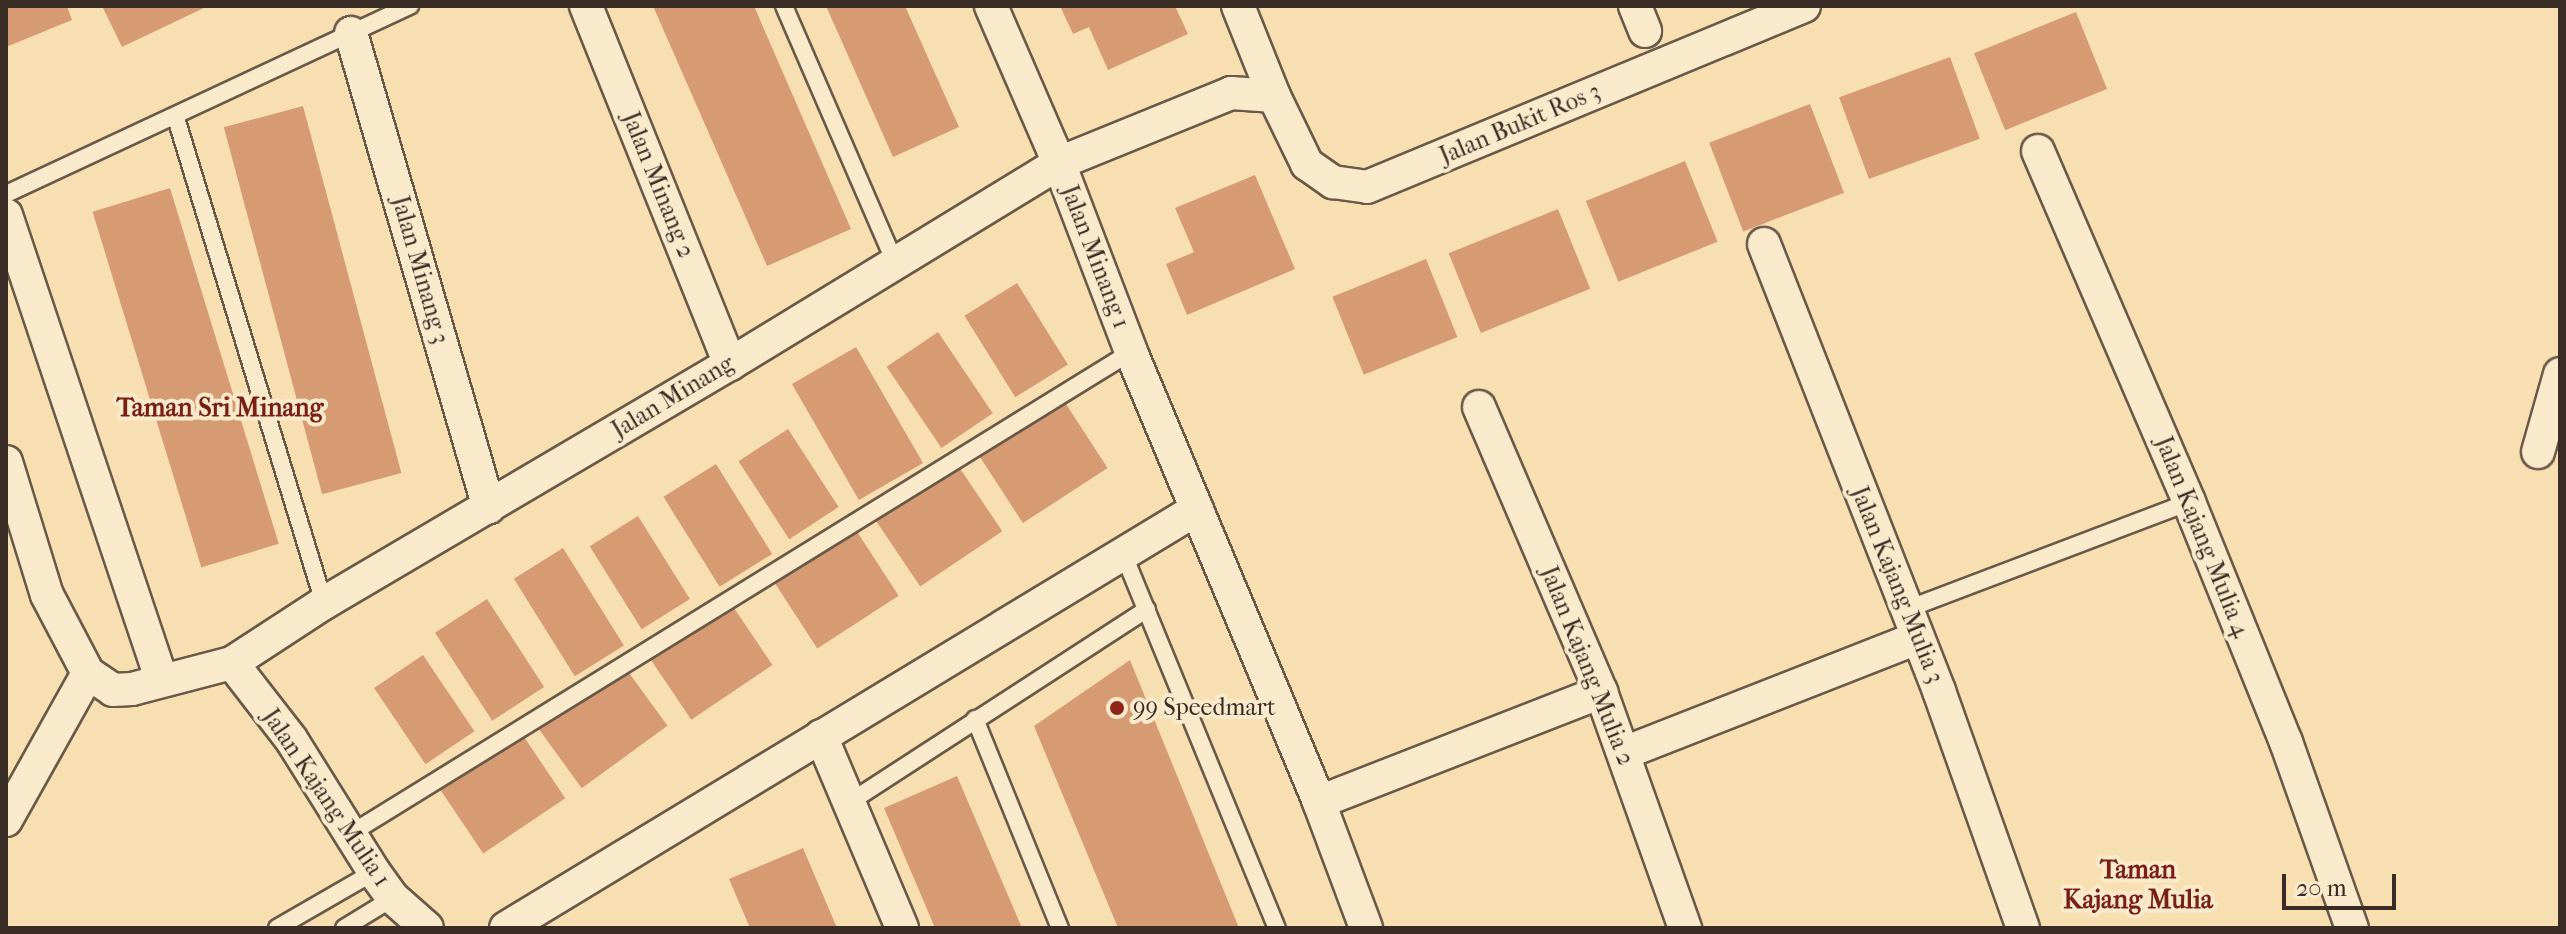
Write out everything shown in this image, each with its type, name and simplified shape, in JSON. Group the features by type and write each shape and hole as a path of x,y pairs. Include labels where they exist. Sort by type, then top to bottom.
{"street":[{"name":"Jalan Minang 2","path":"586,6 730,364"},
{"name":"Jalan Minang 1","path":"991,6 1059,163 1131,352 1197,509"},
{"name":"Jalan Bukit Ros 3","path":"1238,6 1274,96 1307,164 1333,182 1367,187 1804,6"},
{"name":"Jalan Minang 3","path":"351,33 489,507"},
{"name":"Jalan Minang","path":"1231,93 1260,60"},
{"name":"Jalan Minang","path":"100,682 132,689 232,663 324,603 730,364 1059,163 1231,93 1274,96"},
{"name":"Jalan Kajang Mulia 4","path":"2038,151 2189,502 2286,742 2352,928"},
{"path":"6,215 161,679"},
{"name":"Jalan Kajang Mulia 3","path":"1764,244 1911,624 2023,928"},
{"path":"2538,452 2560,374"},
{"name":"Jalan Kajang Mulia 2","path":"1479,407 1601,692 1685,928"},
{"path":"6,462 13,507 47,595 100,682 6,820"},
{"path":"512,926 1197,509 1319,802 1366,928"},
{"path":"1624,753 1911,624"},
{"name":"Jalan Kajang Mulia 1","path":"232,663 291,739 393,898 427,928"},
{"path":"1319,802 1601,692"},
{"path":"821,736 902,928"}],"lane":[{"path":"6,194 176,118 410,6"},
{"path":"784,6 895,263"},
{"path":"176,118 324,603"},
{"path":"350,834 1131,352"},
{"path":"1911,624 2189,502"},
{"path":"1123,553 1277,928"},
{"path":"850,802 1147,609"},
{"path":"975,719 1060,928"},
{"path":"277,928 374,872"},
{"path":"344,928 393,898"}],"building":[{"path":"6,6 67,6 72,20 6,47"},
{"path":"102,6 208,6 122,47"},
{"path":"653,6 754,6 851,229 767,266"},
{"path":"826,6 905,6 959,127 893,157"},
{"path":"1060,6 1175,6 1188,34 1108,70 1089,27 1073,34"},
{"path":"2076,12 2107,89 2005,130 1974,53"},
{"path":"1950,57 1980,139 1869,179 1839,97"},
{"path":"1810,104 1844,193 1743,231 1709,143"},
{"path":"303,106 401,473 322,494 224,127"},
{"path":"1685,161 1718,242 1618,282 1586,201"},
{"path":"1255,175 1295,269 1187,315 1166,264 1194,252 1175,208"},
{"path":"170,188 279,544 201,567 93,212"},
{"path":"1558,209 1590,289 1481,333 1449,253"},
{"path":"1426,259 1457,337 1364,375 1332,297"},
{"path":"1017,283 1068,364 1015,397 964,316"},
{"path":"938,332 993,413 941,448 887,367"},
{"path":"856,347 923,463 859,500 792,384"},
{"path":"1064,401 1108,468 1023,523 979,456"},
{"path":"788,429 839,507 789,539 739,461"},
{"path":"716,464 772,554 720,587 663,497"},
{"path":"957,464 1002,531 920,587 875,519"},
{"path":"638,516 690,599 642,629 590,546"},
{"path":"854,527 899,596 817,649 773,580"},
{"path":"563,548 624,646 575,676 514,579"},
{"path":"487,599 544,687 492,721 435,633"},
{"path":"730,602 772,665 691,720 649,657"},
{"path":"423,655 474,731 426,764 374,688"},
{"path":"1130,660 1239,928 1118,928 1034,726"},
{"path":"624,666 667,726 582,788 538,728"},
{"path":"520,731 565,798 483,854 438,786"},
{"path":"957,776 1022,928 935,928 884,808"},
{"path":"803,848 837,928 750,928 729,879"}],"place":[{"name":"99 Speedmart","path":"1117,708"}],"district":[{"name":"Taman Sri Minang","path":"220,408"},
{"name":"Taman Kajang Mulia","path":"2138,885"}]}
